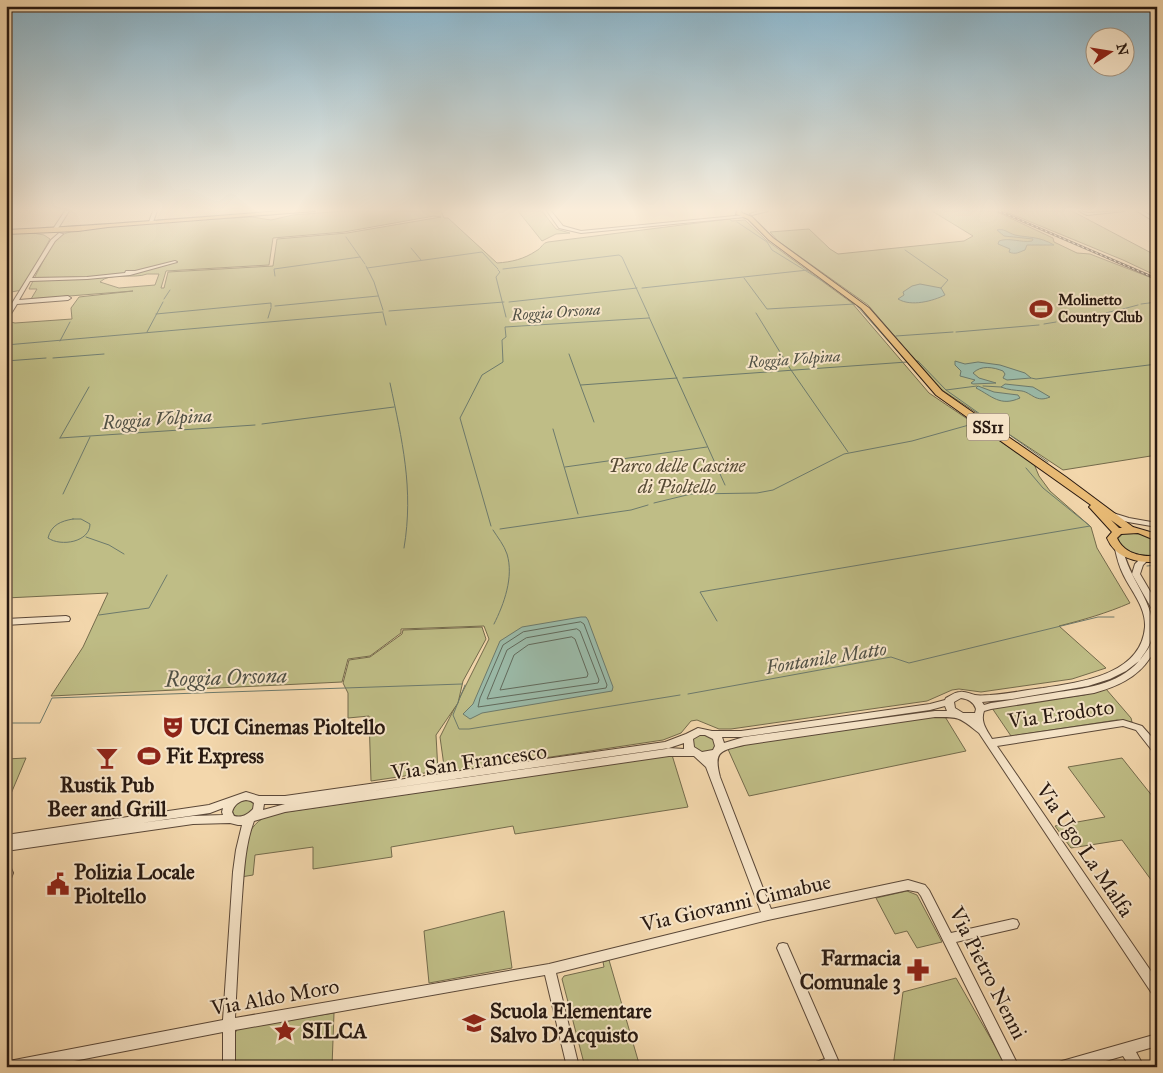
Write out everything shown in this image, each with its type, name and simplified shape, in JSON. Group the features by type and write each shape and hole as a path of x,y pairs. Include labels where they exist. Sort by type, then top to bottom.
{"main road":[{"name":"SS11","path":"801,261 864,306 939,393 1076,488 1107,512 1135,530 1156,535"},
{"name":"SS11","path":"1076,488 1117,532 1135,530"},
{"path":"1117,532 1112,539 1119,549 1132,556 1153,559"}],"street":[{"path":"7,316 40,261"},
{"path":"30,280 92,278 130,273 175,262"},
{"path":"16,302 68,298"},
{"path":"1107,512 1128,520 1157,525"},
{"path":"1135,530 1157,525"},
{"path":"716,778 710,765 687,745 689,736 698,731 712,734 741,734 930,707 948,702 950,698 956,695 971,698 994,698 1092,683 1118,671 1133,660 1143,647 1148,634 1147,610 1123,566 1119,549"},
{"path":"1153,559 1139,564 1136,574 1157,611"},
{"path":"6,622 66,619"},
{"path":"948,702 949,707 956,714 966,718 991,706 1094,690 1128,675 1142,665 1157,639"},
{"path":"971,698 978,703 979,712"},
{"name":"Via Ugo La Malfa","path":"979,712 978,722 990,744 1157,990"},
{"path":"697,754 716,751 740,742 916,717 956,714"},
{"name":"Via Ugo La Malfa","path":"966,718 982,731"},
{"name":"Via Erodoto","path":"990,744 1123,723 1138,728 1157,750"},
{"path":"712,734 719,741 712,765 716,778 768,915"},
{"name":"Via San Francesco","path":"258,800 285,800 666,745 689,736"},
{"name":"Via San Francesco","path":"251,818 280,808 668,752 697,754"},
{"path":"6,838 210,810 246,796 253,796 258,800 259,809 251,818 242,842 228,1025 229,1067"},
{"path":"232,801 227,812 233,820 242,842"},
{"path":"6,847 193,820 251,818"},
{"path":"6,869 8,873 6,878"},
{"name":"Via Giovanni Cimabue","path":"549,970 768,915 902,885 914,885 921,888 928,898"},
{"name":"Via Pietro Nenni","path":"928,898 1014,1067"},
{"path":"948,939 1013,924"},
{"path":"783,948 834,1065 818,1067"},
{"path":"549,970 573,1067"},
{"name":"Via Aldo Moro","path":"9,1067 228,1025 549,970"},
{"path":"1071,1066 1157,1040"},
{"path":"1126,1049 1138,1067"}],"green space":[{"path":"6,261 38,261 22,290 6,293"},
{"name":"Parco delle Cascine di Pioltello","path":"44,261 270,261 269,265 166,271 161,288 164,288 168,272 273,266 274,261 495,261 497,263 512,261 795,261 852,303 929,393 1034,464 1039,476 1050,491 1091,527 1097,548 1130,603 1095,616 1059,626 1106,668 1072,679 981,692 952,690 927,701 731,729 719,729 697,720 691,721 681,733 663,740 445,773 440,737 489,639 484,626 401,629 401,633 370,656 348,659 342,682 51,696 83,647 108,593 6,598 6,321 15,323 72,319 71,308 79,297 133,291 31,299 37,289 29,289","holes":["159,274 155,285 119,288 100,282 109,277 116,276"]},
{"name":"Molinetto Country Club","path":"806,261 1108,261 1157,280 1157,455 1063,470 939,388 868,305"},
{"path":"1125,261 1157,261 1157,276"},
{"path":"1124,533 1142,534 1153,539 1157,542 1157,554 1140,555 1124,548 1117,539"},
{"path":"482,627 486,639 463,681 458,703 436,735 438,771 371,781 369,716 348,718 348,693 343,683 349,660 370,657 402,634 403,630"},
{"path":"1106,689 1131,718 1132,722 1117,720 1011,736 992,708 1084,695"},
{"path":"944,715 966,751 749,796 727,747"},
{"path":"700,734 712,737 716,746 711,751 706,752 693,749 691,739"},
{"path":"672,755 688,807 515,834 513,826 391,847 392,857 313,869 313,847 255,855 253,875 241,877 245,848 250,831 262,819 272,814"},
{"path":"26,758 10,796 6,799 6,759"},
{"path":"1122,758 1157,802 1157,888 1122,840 1071,848 1055,826 1105,817 1068,767"},
{"path":"241,800 248,800 255,805 251,813 240,817 234,815 232,810"},
{"path":"907,891 917,895 942,942 917,948 907,931 895,934 876,898"},
{"path":"504,911 512,968 429,983 424,931"},
{"path":"609,960 640,1067 585,1067 562,979 564,976 604,967 603,962"},
{"path":"956,978 1007,1067 893,1067 903,992"},
{"path":"334,1013 332,1067 234,1067 234,1035 238,1028"}],"water":[{"path":"920,284 941,288 945,295 915,303 898,299 904,295 903,292 912,286"},
{"path":"955,361 965,364 978,362 1000,365 1025,373 1031,378 1007,380 1003,378 1005,374 1003,371 983,368 973,373 979,378 996,383 973,384 971,383 975,380 960,376 961,371 955,365"},
{"path":"1005,384 1033,387 1050,397 1041,399 1026,392 1001,387"},
{"path":"978,386 994,392 1018,395 1020,398 1002,401 976,388"},
{"path":"586,617 588,620 613,687 612,691 482,713 470,719 463,714 473,704 500,641 522,627"}],"waterway":[{"path":"275,276 274,269 331,261"},
{"path":"367,268 417,261"},
{"path":"491,261 498,269"},
{"path":"503,269 569,261"},
{"path":"624,261 636,288"},
{"path":"790,261 805,270"},
{"path":"921,261 948,280 941,288"},
{"path":"367,268 374,282 383,310"},
{"path":"498,270 500,272 496,277 502,302"},
{"path":"642,288 805,270"},
{"path":"805,270 837,290"},
{"path":"744,278 767,309 855,304 848,299"},
{"path":"509,302 636,288"},
{"path":"636,288 649,316"},
{"path":"164,299 170,290"},
{"path":"275,306 378,296"},
{"path":"157,314 163,302"},
{"path":"389,311 502,302"},
{"path":"502,302 506,317"},
{"path":"1141,304 1157,302"},
{"path":"157,314 271,303 271,307"},
{"path":"1119,310 1138,305"},
{"path":"857,306 924,381"},
{"path":"268,318 271,308"},
{"path":"1106,313 1117,310"},
{"path":"60,340 383,312"},
{"path":"383,313 386,325"},
{"path":"756,313 791,370"},
{"path":"147,332 157,314"},
{"path":"1082,319 1104,314"},
{"name":"Roggia Volpina","path":"649,317 677,378"},
{"name":"Roggia Orsona","path":"491,526 460,418 482,375 503,362 502,340 506,337 505,327 649,318"},
{"path":"60,340 70,322"},
{"path":"1044,324 1056,322"},
{"path":"956,332 1039,325"},
{"path":"896,336 953,332"},
{"path":"6,345 60,340"},
{"path":"53,358 104,354"},
{"path":"569,354 594,422"},
{"path":"6,361 46,358"},
{"name":"Roggia Volpina","path":"915,361 918,361 946,390"},
{"name":"Roggia Volpina","path":"791,370 907,362"},
{"name":"Roggia Volpina","path":"1031,378 1036,379 1157,364"},
{"name":"Roggia Volpina","path":"683,378 791,370"},
{"path":"791,370 848,452"},
{"path":"581,385 677,378"},
{"path":"677,378 725,485"},
{"path":"390,383 402,445 407,485 408,505 404,548"},
{"name":"Roggia Volpina","path":"946,390 977,386"},
{"name":"Roggia Volpina","path":"983,386 1001,387"},
{"name":"Roggia Volpina","path":"89,387 60,438 255,425"},
{"path":"946,390 1048,462"},
{"name":"Roggia Volpina","path":"262,424 394,407"},
{"path":"654,503 691,494 757,493 773,490 844,454 912,441 976,423"},
{"path":"553,429 578,514"},
{"path":"63,494 90,437"},
{"path":"565,467 707,447"},
{"path":"717,621 700,592 1090,526 1043,488 1026,468"},
{"path":"500,529 631,510 648,505"},
{"path":"73,519 81,519 90,524 89,530 80,539 60,542 48,538 51,530 57,524 73,519"},
{"name":"Roggia Orsona","path":"493,530 506,551 509,563 507,590 494,624"},
{"path":"86,537 109,545 124,554"},
{"path":"1147,566 1157,565"},
{"path":"99,615 149,608 167,575"},
{"name":"Fontanile Matto","path":"688,694 891,657 909,663 1098,617 1114,617"},
{"name":"Roggia Orsona","path":"6,723 40,723 52,698 462,684"},
{"name":"Fontanile Matto","path":"465,685 453,715 459,729 469,729 680,695"}],"railway":[{"path":"1115,261 1157,279"}],"place":[{"name":"Molinetto Country Club","path":"1041,309"},
{"name":"UCI Cinemas Pioltello","path":"173,727"},
{"name":"Fit Express","path":"149,756"},
{"name":"Rustik Pub Beer and Grill","path":"107,758"},
{"name":"Polizia Locale Pioltello","path":"58,884"},
{"name":"Farmacia Comunale 3","path":"918,970"},
{"name":"Scuola Elementare Salvo D'Acquisto","path":"474,1023"},
{"name":"SILCA","path":"285,1031"}]}
